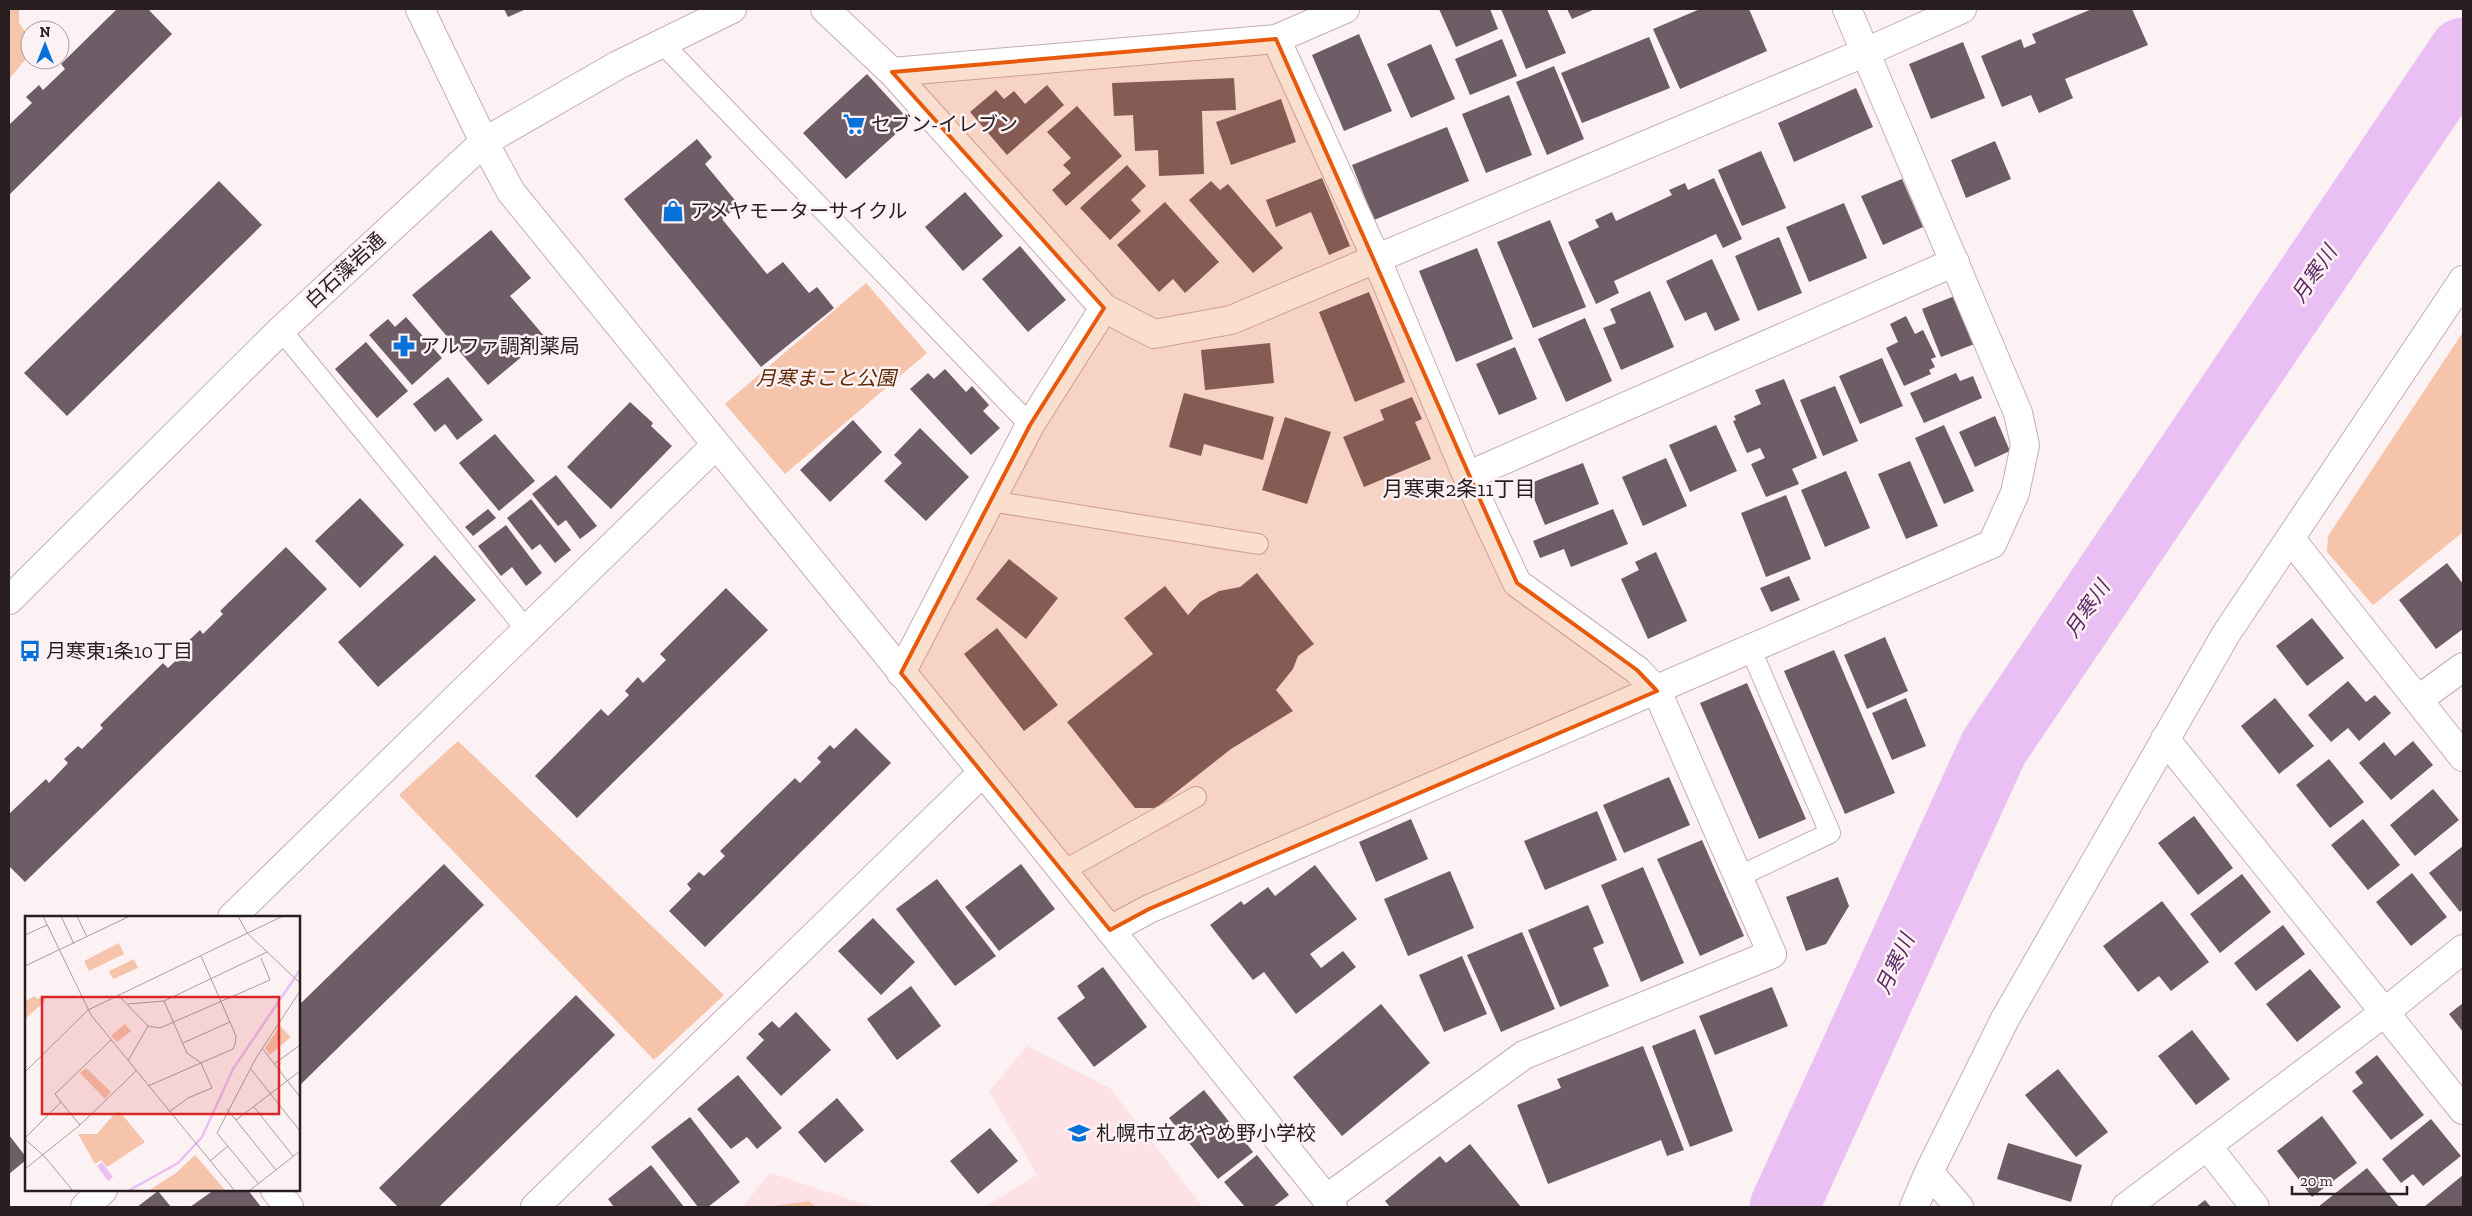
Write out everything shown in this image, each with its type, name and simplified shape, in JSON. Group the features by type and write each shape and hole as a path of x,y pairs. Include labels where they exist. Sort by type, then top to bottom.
{"street":[{"path":"420,9 510,192 983,772 1330,1203 1524,1055 1772,954 1657,691 1637,670 1517,583 1467,476 1377,260 1276,39"},
{"name":"白石藻岩通","path":"9,600 281,330 484,142 618,65 732,9"},
{"path":"825,9 892,72 1104,308 1154,334 1232,320 1866,52 1962,9"},
{"path":"892,72 1276,39 1345,9"},
{"path":"1110,930 1149,909 1657,691 1992,544 2014,493 2025,445 2018,413 1847,9"},
{"path":"1467,476 1955,262"},
{"path":"1914,1207 2005,1019 2226,634 2463,280"},
{"path":"901,673 1030,425 1104,308"},
{"path":"233,916 716,445"},
{"path":"2290,538 2463,757"},
{"path":"2419,699 2463,667"},
{"path":"2166,739 2463,1110"},
{"path":"535,1207 983,772"},
{"path":"2126,1207 2385,1012 2463,949"},
{"path":"2206,1146 2255,1207"},
{"path":"1930,1172 1959,1207"},
{"path":"86,1207 102,1191"},
{"path":"276,1191 289,1207"}],"lane":[{"path":"662,43 1030,425"},
{"path":"281,330 526,629"},
{"path":"990,501 1258,544"},
{"path":"1738,877 1830,833 1750,650"},
{"path":"1063,871 1196,797"}],"highlighted area":[{"path":"1276,39 1517,583 1637,670 1657,691 1149,909 1110,930 901,673 1030,425 1104,308 892,72"}],"shaded area":[{"name":"札幌市立あやめ野小学校","path":"1027,1046 1110,1088 1203,1207 984,1207 1037,1175 989,1091"},
{"path":"770,1173 873,1207 742,1207"}],"green space":[{"path":"9,9 19,9 20,66 9,79"},
{"name":"月寒まこと公園","path":"866,283 927,353 785,474 725,404"},
{"path":"2463,332 2463,532 2373,605 2327,552 2328,536"},
{"path":"458,741 724,995 654,1060 399,795"},
{"path":"809,1201 816,1207 766,1207"}],"building":[{"path":"117,9 148,9 172,34 9,195 9,123 32,103 26,97 39,85 43,90 64,70 70,70 70,55"},
{"path":"504,9 526,9 508,17"},
{"path":"1439,9 1490,9 1498,29 1456,47"},
{"path":"1501,9 1547,9 1566,53 1526,69"},
{"path":"1567,9 1595,9 1572,19"},
{"path":"1700,9 1749,9 1767,51 1680,89 1653,29"},
{"path":"2092,9 2132,9 2148,45 2065,79 2073,98 2039,113 2031,95 2002,107 1981,56 2021,39 2024,48 2036,43 2032,34"},
{"path":"1359,34 1392,111 1344,131 1312,55"},
{"path":"1649,37 1670,88 1582,123 1561,73"},
{"path":"1502,39 1517,76 1470,95 1455,59"},
{"path":"1963,42 1985,98 1931,119 1909,64"},
{"path":"1431,44 1455,99 1411,118 1387,64"},
{"path":"1554,66 1584,139 1547,155 1516,82"},
{"path":"867,74 910,121 846,179 803,133"},
{"path":"1234,78 1236,110 1202,111 1204,174 1159,176 1158,150 1135,151 1133,115 1114,116 1112,83"},
{"path":"1047,85 1064,105 1007,155 970,112 996,90 1004,99 1014,91 1025,104"},
{"path":"1856,88 1873,127 1794,162 1778,123"},
{"path":"1509,95 1532,155 1486,173 1462,114"},
{"path":"1281,99 1296,142 1231,165 1216,122"},
{"path":"1077,106 1122,156 1066,206 1052,190 1071,173 1063,165 1071,158 1047,132"},
{"path":"1447,127 1469,181 1374,220 1352,165"},
{"path":"697,139 712,157 705,164 739,205 722,219 767,274 783,262 809,293 817,287 834,308 761,367 624,199"},
{"path":"1995,141 2011,179 1966,198 1951,160"},
{"path":"1761,151 1786,208 1742,226 1718,170"},
{"path":"1127,165 1146,186 1131,200 1141,211 1110,240 1080,208"},
{"path":"1322,178 1350,246 1329,255 1311,212 1276,227 1266,200"},
{"path":"1714,178 1742,239 1723,248 1716,234 1614,281 1619,293 1596,304 1568,242 1599,227 1595,220 1612,212 1616,221 1672,195 1669,190 1685,183 1688,190"},
{"path":"1902,179 1923,227 1883,245 1861,196"},
{"path":"219,181 262,225 67,416 24,373"},
{"path":"1211,181 1220,190 1228,184 1283,248 1253,273 1189,200"},
{"path":"965,192 1003,236 963,271 925,227"},
{"path":"1165,202 1219,262 1185,293 1173,279 1159,292 1117,245"},
{"path":"1844,203 1867,258 1809,282 1786,227"},
{"path":"1550,220 1586,307 1533,328 1497,242"},
{"path":"491,230 531,278 510,296 545,337 488,385 412,295"},
{"path":"1779,237 1802,293 1758,311 1735,256"},
{"path":"1020,246 1066,300 1028,332 982,279"},
{"path":"1477,248 1513,339 1456,362 1419,271"},
{"path":"1712,259 1740,320 1715,331 1706,312 1685,321 1666,281"},
{"path":"1650,291 1674,347 1621,370 1603,328 1616,323 1610,309"},
{"path":"1369,292 1405,382 1355,402 1319,312"},
{"path":"1957,295 1977,343 1941,357 1922,309"},
{"path":"1906,316 1915,334 1923,330 1936,357 1931,359 1935,367 1929,370 1931,374 1904,386 1886,348 1898,342 1890,324"},
{"path":"406,317 442,358 412,385 369,335 388,319 395,327"},
{"path":"1585,318 1612,381 1566,402 1538,339"},
{"path":"366,342 408,391 377,418 335,369"},
{"path":"1270,343 1274,383 1205,390 1201,350"},
{"path":"1515,347 1537,399 1499,415 1476,364"},
{"path":"1882,358 1903,406 1860,424 1839,376"},
{"path":"945,369 966,392 972,386 989,405 983,411 1000,428 971,455 910,389 928,373 934,379"},
{"path":"1956,373 1960,381 1973,376 1982,398 1924,423 1910,393"},
{"path":"448,377 483,420 457,440 445,424 435,432 413,404"},
{"path":"1784,379 1817,458 1792,469 1799,484 1766,497 1751,464 1765,458 1760,448 1747,453 1733,421 1736,420 1734,416 1761,404 1755,390"},
{"path":"1835,386 1858,441 1823,456 1800,400"},
{"path":"1184,393 1274,417 1263,460 1204,444 1201,456 1169,447"},
{"path":"1412,397 1422,419 1415,422 1431,459 1364,487 1343,437 1384,420 1380,410"},
{"path":"630,402 653,423 651,426 672,446 611,509 567,467"},
{"path":"1995,416 2010,451 1975,467 1959,432"},
{"path":"1285,417 1331,432 1307,504 1262,490"},
{"path":"853,420 882,452 830,502 800,470"},
{"path":"1716,425 1737,471 1690,492 1669,445"},
{"path":"1944,425 1974,491 1944,504 1915,438"},
{"path":"920,428 969,477 926,521 884,481 902,463 894,455"},
{"path":"495,434 535,481 499,511 459,463"},
{"path":"1666,458 1687,506 1643,526 1622,477"},
{"path":"1910,461 1938,526 1906,539 1878,474"},
{"path":"1583,463 1599,504 1545,525 1528,484"},
{"path":"1846,471 1870,528 1825,547 1801,490"},
{"path":"556,475 597,526 580,539 566,520 558,526 532,494"},
{"path":"1786,495 1811,559 1766,577 1741,513"},
{"path":"360,498 404,545 360,588 315,541"},
{"path":"531,499 571,550 555,563 540,544 532,550 507,518"},
{"path":"488,509 496,518 473,536 465,527"},
{"path":"1613,509 1628,544 1571,567 1564,549 1540,558 1533,541"},
{"path":"506,525 542,573 526,586 512,567 501,576 478,546"},
{"path":"286,547 327,589 25,882 9,866 9,814 46,779 49,783 68,763 64,759 78,746 82,749 103,728 100,725 163,663 168,668 188,649 184,645 200,630 203,634 223,614 220,611"},
{"path":"1656,552 1687,621 1648,639 1621,579 1639,570 1635,562"},
{"path":"435,555 476,600 378,687 338,642"},
{"path":"1009,559 1058,598 1026,639 976,599"},
{"path":"2447,563 2463,584 2463,629 2436,649 2399,600"},
{"path":"1257,573 1314,644 1298,656 1293,669 1276,690 1293,711 1231,749 1156,808 1135,808 1067,722 1153,654 1124,618 1165,586 1188,615 1200,602 1219,591 1240,587"},
{"path":"1789,576 1800,600 1771,612 1760,588"},
{"path":"726,588 768,630 577,818 535,776 601,709 608,716 629,695 625,691 638,677 643,683 666,660 660,654"},
{"path":"2312,618 2344,658 2307,686 2276,646"},
{"path":"997,628 1058,705 1024,731 964,654"},
{"path":"1885,637 1908,691 1867,709 1844,655"},
{"path":"1834,650 1895,793 1845,814 1784,671"},
{"path":"2348,681 2366,702 2375,695 2391,713 2359,741 2348,728 2331,742 2308,715"},
{"path":"1747,683 1806,819 1759,839 1700,703"},
{"path":"1906,698 1926,746 1892,760 1872,713"},
{"path":"2275,698 2314,746 2279,774 2241,726"},
{"path":"856,728 891,763 705,947 669,911 691,889 687,884 699,872 704,876 725,856 720,851 795,778 800,783 821,762 817,758 830,745 834,749"},
{"path":"2413,741 2433,765 2391,800 2359,763 2384,742 2395,756"},
{"path":"2329,759 2364,802 2330,828 2296,785"},
{"path":"1669,777 1690,825 1624,853 1603,805"},
{"path":"2433,789 2459,820 2415,856 2390,825"},
{"path":"1597,811 1617,860 1545,890 1524,841"},
{"path":"2194,816 2233,868 2198,895 2158,843"},
{"path":"1411,819 1428,859 1376,882 1359,842"},
{"path":"2363,819 2400,865 2368,890 2331,845"},
{"path":"1702,840 1744,936 1700,956 1657,859"},
{"path":"2463,846 2463,909 2460,912 2429,873"},
{"path":"444,864 484,905 300,1085 300,1004"},
{"path":"1021,864 1055,909 999,951 965,907"},
{"path":"1315,865 1357,919 1310,954 1321,968 1343,951 1356,967 1296,1014 1264,972 1253,980 1210,925 1241,901 1244,905 1268,887 1275,896"},
{"path":"1643,867 1684,963 1641,982 1601,885"},
{"path":"1450,871 1474,928 1408,956 1384,899"},
{"path":"2412,873 2447,917 2411,946 2376,902"},
{"path":"2242,874 2271,912 2220,953 2190,914"},
{"path":"1838,877 1849,906 1826,944 1806,951 1786,897"},
{"path":"937,879 996,956 955,986 896,909"},
{"path":"2162,901 2209,962 2171,991 2159,976 2138,992 2103,946"},
{"path":"1588,905 1604,943 1593,948 1609,986 1560,1007 1528,930"},
{"path":"873,918 915,962 881,995 838,951"},
{"path":"2283,925 2305,954 2256,991 2234,963"},
{"path":"1522,932 1555,1009 1501,1032 1467,955"},
{"path":"1462,956 1487,1014 1444,1032 1419,975"},
{"path":"1103,967 1147,1027 1094,1067 1057,1018 1085,998 1077,986"},
{"path":"2310,969 2341,1007 2297,1042 2266,1004"},
{"path":"911,986 941,1026 897,1060 867,1019"},
{"path":"1772,987 1788,1026 1715,1055 1699,1016"},
{"path":"576,995 615,1035 439,1207 398,1207 379,1188"},
{"path":"2463,1003 2463,1032 2449,1014"},
{"path":"1381,1004 1430,1063 1342,1136 1293,1077"},
{"path":"796,1012 831,1050 781,1096 746,1058 764,1040 758,1034 772,1021 779,1028"},
{"path":"1695,1029 1733,1131 1690,1147 1652,1046"},
{"path":"2192,1030 2230,1079 2196,1105 2158,1056"},
{"path":"1643,1046 1684,1150 1667,1156 1661,1140 1548,1184 1517,1105 1561,1088 1557,1079"},
{"path":"2377,1055 2424,1115 2391,1140 2352,1091 2363,1083 2355,1072"},
{"path":"2058,1069 2108,1132 2076,1157 2025,1095"},
{"path":"738,1075 782,1128 757,1149 747,1137 731,1149 697,1109"},
{"path":"1204,1090 1253,1152 1218,1179 1169,1118"},
{"path":"837,1098 864,1130 825,1163 798,1132"},
{"path":"2322,1116 2357,1163 2312,1197 2277,1151"},
{"path":"690,1117 740,1182 708,1207 698,1207 651,1147"},
{"path":"2431,1119 2461,1156 2423,1186 2413,1174 2401,1183 2382,1159"},
{"path":"990,1128 1018,1161 978,1194 950,1161"},
{"path":"9,1135 25,1156 25,1161 9,1174"},
{"path":"2008,1143 2082,1165 2071,1202 1997,1179"},
{"path":"1470,1144 1521,1207 1390,1207 1385,1201 1440,1156 1446,1163"},
{"path":"1257,1155 1289,1195 1273,1207 1245,1207 1224,1182"},
{"path":"651,1165 684,1207 614,1207 608,1199"},
{"path":"2367,1168 2399,1207 2318,1207"},
{"path":"2463,1175 2463,1207 2424,1207"},
{"path":"158,1191 171,1207 137,1207"},
{"path":"213,1191 249,1191 261,1207 190,1207"},
{"path":"2205,1200 2211,1207 2196,1207"}],"waterway":[{"name":"月寒川","path":"1784,1207 1994,747 2463,52"}],"place":[{"name":"セブン-イレブン","path":"854,124"},
{"name":"アメヤモーターサイクル","path":"673,211"},
{"name":"アルファ調剤薬局","path":"404,346"},
{"name":"月寒東1条10丁目","path":"30,651"},
{"name":"札幌市立あやめ野小学校","path":"1079,1133"}],"district":[{"name":"月寒東2条11丁目","path":"1459,489"}]}
